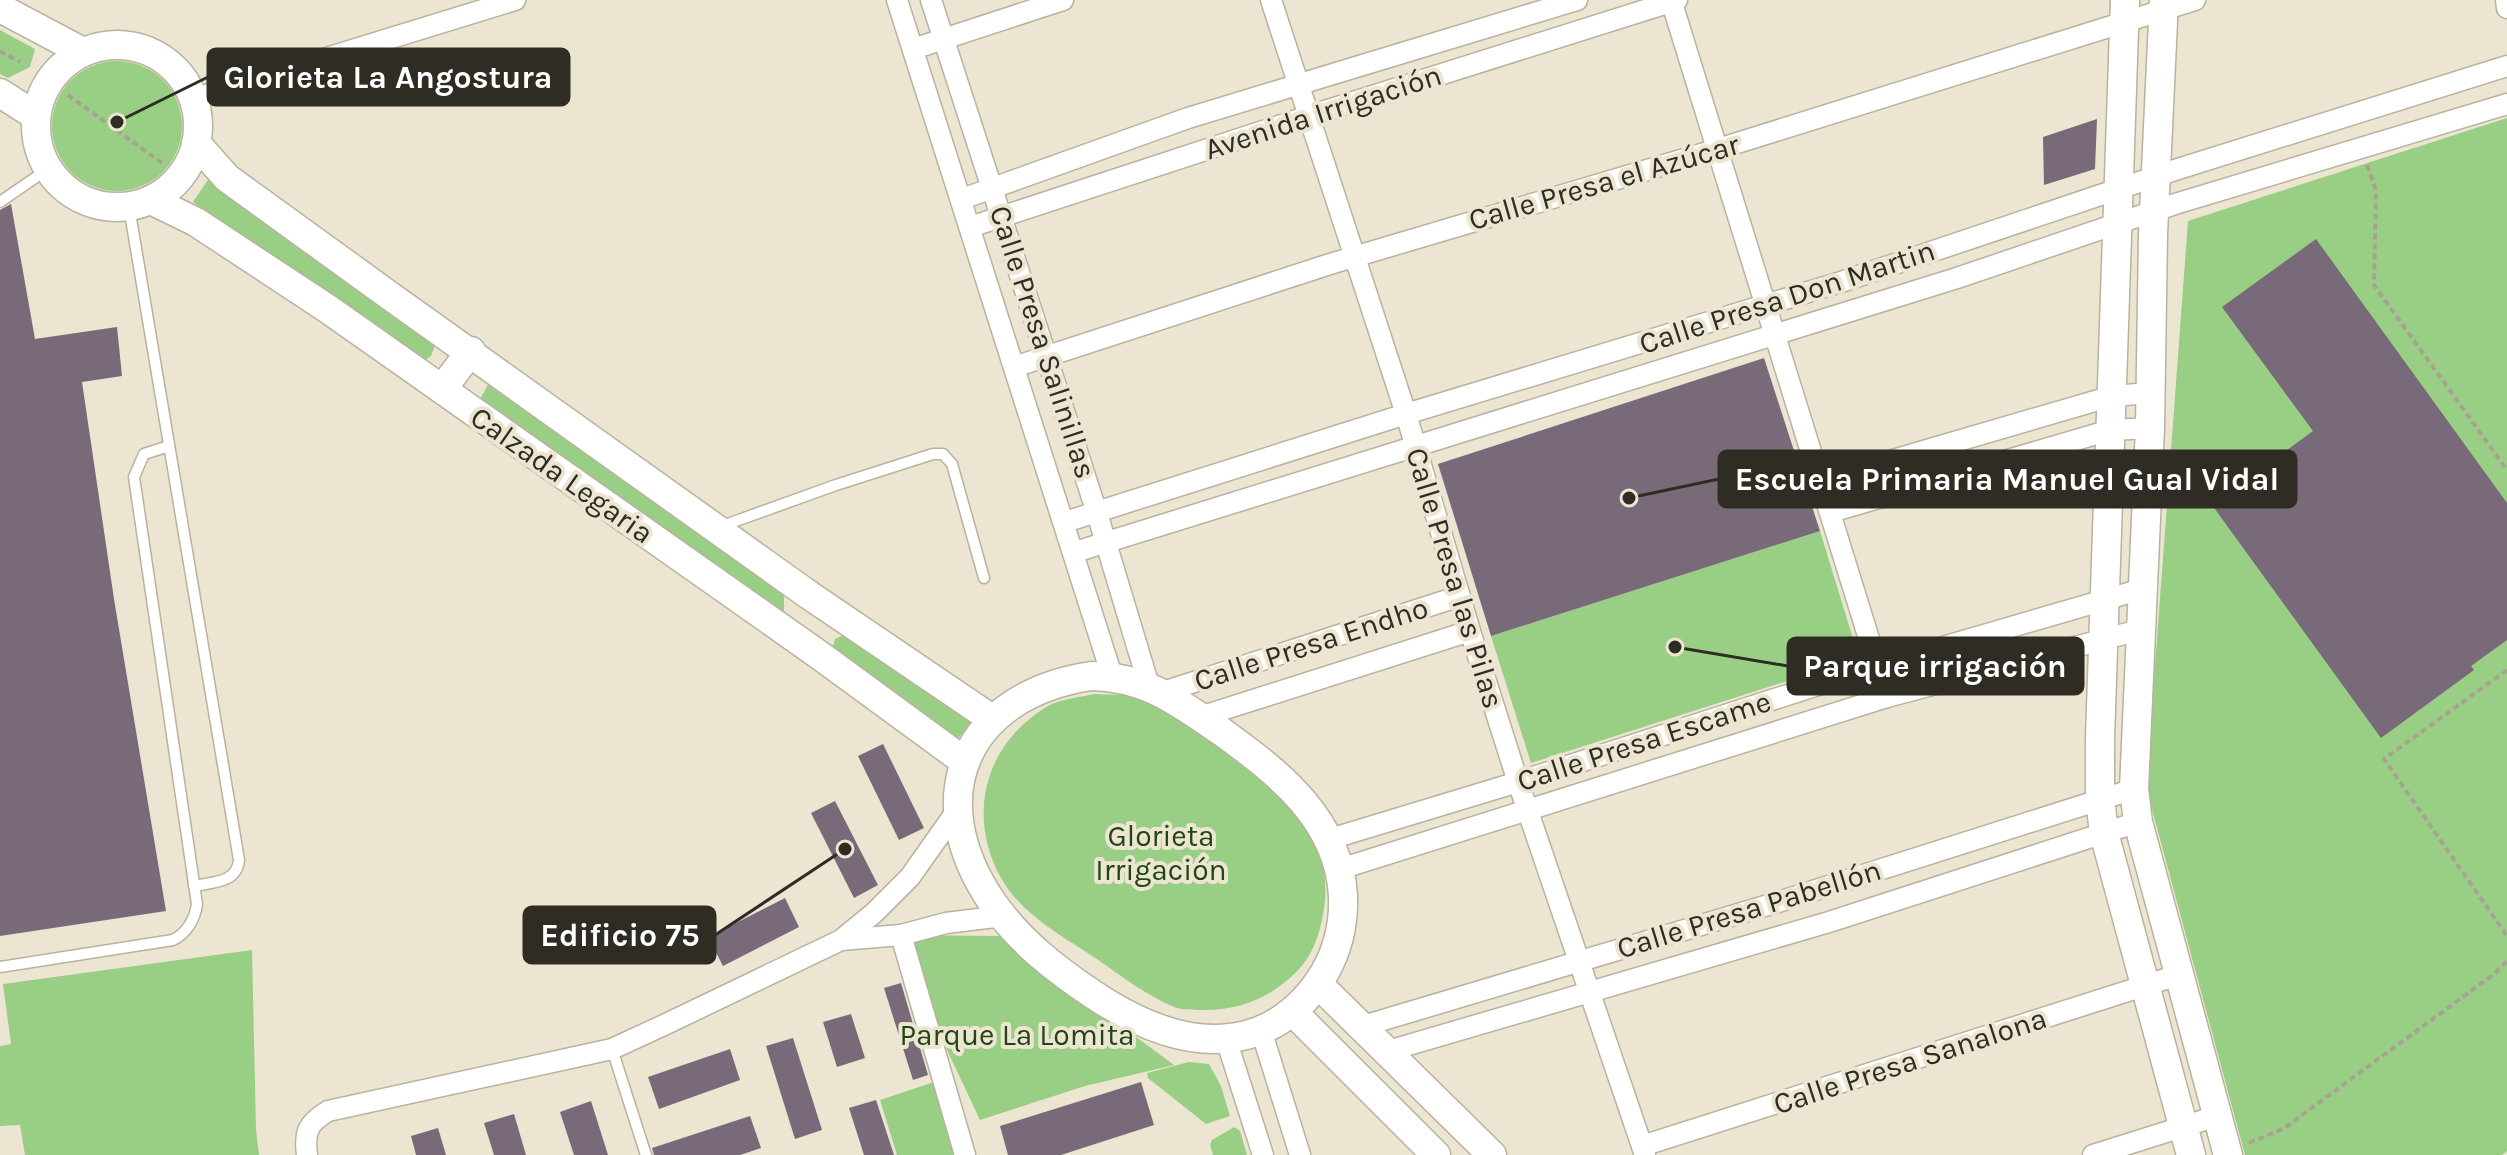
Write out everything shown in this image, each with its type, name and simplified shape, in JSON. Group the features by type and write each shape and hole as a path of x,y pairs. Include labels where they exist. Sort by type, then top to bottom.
{"main road":[{"path":"2164,6 2134,789 2138,822 2217,1116 2224,1154"},
{"path":"0,8 83,52"},
{"path":"2125,12 2100,799 2104,833 2191,1155"},
{"path":"112,45 148,51 173,68 193,99 198,124 189,163 180,178 168,189 140,203 105,207 82,200 63,187 48,169 38,147 36,116 39,101 49,81 64,64 83,52 112,45"},
{"path":"0,93 36,116"},
{"name":"Calzada Legaria","path":"196,143 227,178 809,595 992,719"},
{"name":"Calzada Legaria","path":"140,203 196,222 255,260 442,389 964,761"},
{"path":"442,389 471,351"},
{"path":"790,635 809,595"},
{"path":"1112,676 1156,689 1200,717 1287,784 1307,805 1330,839 1340,869 1342,921 1336,946 1318,984 1294,1013 1261,1030 1226,1039 1206,1039 1146,1025 1053,966 1025,943 1003,916 974,869 958,809 964,761 974,740 992,719 1025,696 1070,679 1112,676"},
{"path":"1318,984 1492,1155"},
{"path":"1294,1013 1436,1155"}],"street":[{"path":"193,99 515,0"},
{"name":"Calle Presa Salinillas","path":"897,0 1112,676"},
{"name":"Calle Presa Salinillas","path":"931,0 1156,689"},
{"path":"913,49 1063,0"},
{"name":"Calle Presa las Pilas","path":"1271,0 1406,414 1527,810 1644,1151"},
{"name":"Avenida Irrigación","path":"962,199 1188,118 1577,0"},
{"name":"Calle Presa el Azúcar","path":"1014,367 1355,256 1718,149 2125,12 2195,0"},
{"path":"2506,0 2507,8"},
{"path":"1673,1 1887,697"},
{"name":"Avenida Irrigación","path":"970,227 1673,1"},
{"name":"Calle Presa Don Martin","path":"1065,522 1766,305 2157,176 2507,66"},
{"name":"Calle Presa Don Martin","path":"1075,552 1957,278 2155,210 2507,104"},
{"path":"1821,481 2112,396 2151,393"},
{"path":"1831,512 2110,430 2150,428"},
{"name":"Calle Presa Escame","path":"1330,839 1877,666 2142,589"},
{"name":"Calle Presa Endho","path":"1156,689 1460,596"},
{"name":"Calle Presa Escame","path":"1340,869 1887,697 2139,630"},
{"name":"Calle Presa Endho","path":"1200,717 1470,631"},
{"name":"Calle Presa Pabellón","path":"1363,1026 1775,903 2134,789"},
{"path":"307,1155 306,1130 312,1120 328,1111 612,1049 841,940 910,877 958,809"},
{"name":"Calle Presa Pabellón","path":"1388,1051 1829,922 2138,822"},
{"path":"841,940 901,935 946,923 1003,916"},
{"path":"901,935 965,1155"},
{"name":"Calle Presa Sanalona","path":"1644,1151 2178,975"},
{"path":"1261,1030 1300,1155"},
{"path":"1226,1039 1263,1155"},
{"path":"2093,1155 2217,1116"}],"lane":[{"path":"0,202 48,169"},
{"path":"140,203 169,446 239,860 238,870 233,876 224,881 194,886"},
{"path":"0,967 173,940 180,936 195,916 197,904 134,477 144,454 169,446"},
{"path":"715,528 836,485 933,454 943,454 952,464 984,578"},
{"path":"612,1049 646,1155"}],"path":[{"path":"0,51 20,62"},
{"path":"68,95 162,163"},
{"path":"2362,148 2376,190 2374,285 2507,470"},
{"path":"2507,670 2384,759 2507,936"},
{"path":"2224,1154 2283,1129 2494,974 2507,961"}],"green space":[{"path":"0,30 35,49 30,67 8,78 0,74"},
{"path":"117,61 142,66 163,80 177,101 182,126 177,151 163,172 142,186 117,191 92,186 71,172 57,151 52,126 57,101 71,80 92,66"},
{"path":"2507,118 2507,1151 2502,1155 2245,1155 2146,787 2188,221"},
{"path":"214,171 436,343 431,356 415,367 193,202"},
{"path":"488,385 784,589 784,628 480,399"},
{"path":"1820,531 1859,658 1531,763 1491,636"},
{"path":"847,634 975,718 952,746 829,659 835,639"},
{"name":"Glorieta Irrigación","path":"1095,694 1137,697 1167,711 1247,764 1293,805 1310,830 1321,857 1325,887 1322,920 1312,951 1301,967 1268,994 1229,1008 1198,1010 1174,1007 1134,985 1044,924 1020,903 1001,878 990,854 985,830 984,806 996,760 1026,721 1048,706"},
{"name":"Parque La Lomita","path":"893,935 999,936 1174,1065 1085,1086 980,1120"},
{"path":"252,950 259,1155 25,1155 20,1125 0,1126 0,1046 11,1044 3,984"},
{"path":"1189,1062 1209,1064 1221,1086 1230,1116 1206,1124 1148,1078 1147,1073"},
{"path":"937,1081 959,1155 897,1155 880,1100"},
{"path":"1234,1127 1240,1131 1247,1155 1213,1155 1212,1140"}],"building":[{"path":"2097,119 2095,169 2044,185 2043,137"},
{"path":"11,204 35,339 117,327 122,376 82,382 114,599 166,911 0,936 0,210"},
{"path":"2316,239 2507,503 2507,640 2471,666 2474,670 2381,738 2212,505 2313,431 2222,307"},
{"path":"1764,358 1820,531 1491,636 1438,464"},
{"path":"883,744 924,828 899,840 858,756"},
{"path":"835,801 878,885 854,898 811,813"},
{"path":"785,898 799,927 723,966 708,937"},
{"path":"901,983 928,1075 913,1080 884,988"},
{"path":"851,1014 865,1058 837,1067 823,1022"},
{"path":"793,1038 822,1130 795,1139 766,1046"},
{"path":"730,1049 740,1080 659,1109 648,1077"},
{"path":"1141,1082 1154,1125 1061,1155 1008,1155 1000,1126"},
{"path":"876,1100 894,1155 864,1155 849,1108"},
{"path":"591,1101 608,1155 574,1155 560,1112"},
{"path":"514,1114 526,1155 494,1155 484,1123"},
{"path":"750,1116 761,1148 740,1155 654,1155 652,1148"},
{"path":"438,1128 446,1155 416,1155 411,1136"}],"place":[{"name":"Glorieta La Angostura","path":"117,122"},
{"name":"Escuela Primaria Manuel Gual Vidal","path":"1629,498"},
{"name":"Parque irrigación","path":"1675,647"},
{"name":"Edificio 75","path":"845,849"}]}
